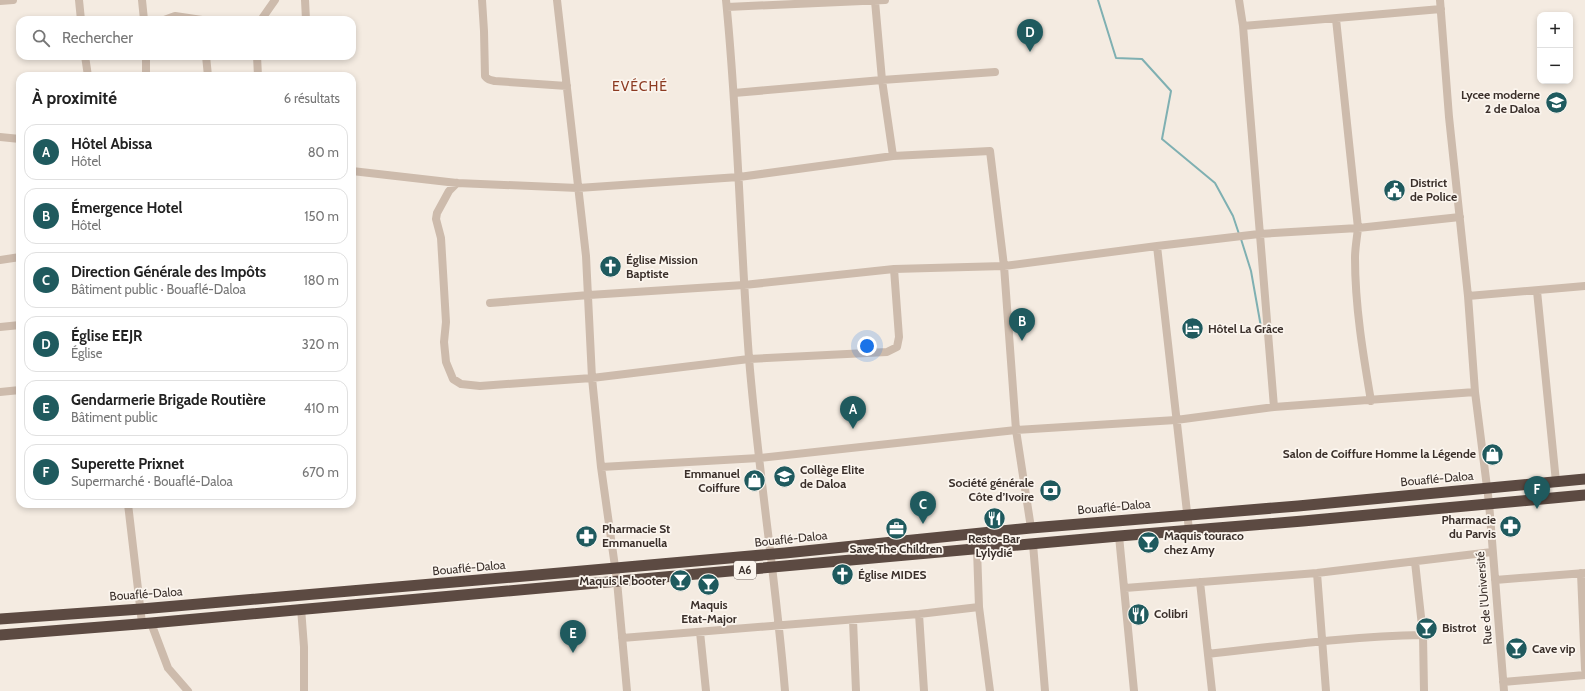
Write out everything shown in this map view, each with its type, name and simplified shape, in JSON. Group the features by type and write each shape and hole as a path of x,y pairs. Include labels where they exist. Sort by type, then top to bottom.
{"highway":[{"name":"Bouaflé-Daloa","path":"0,619 140,609 615,568 1031,528 1298,506 1585,479"},
{"name":"Bouaflé-Daloa","path":"0,635 1585,495"}],"street":[{"path":"0,1 13,0"},
{"path":"79,0 81,16"},
{"path":"142,0 144,16"},
{"path":"264,16 275,0"},
{"path":"305,0 306,16"},
{"path":"482,0 485,76 489,80 495,81 566,86"},
{"path":"557,0 589,295 592,378 601,467 617,581 627,691"},
{"path":"785,691 780,625 770,554 749,359 734,93 726,3 885,0"},
{"path":"1239,0 1243,26 1274,407"},
{"path":"875,1 882,80 893,156"},
{"path":"1243,26 1336,18 1440,4"},
{"name":"Rue de l'Université","path":"1440,4 1449,117 1468,296 1475,392 1489,503 1504,691"},
{"path":"1336,18 1358,228 1355,257 1356,286 1363,351 1371,401"},
{"path":"86,60 87,72"},
{"path":"146,60 146,72"},
{"path":"206,60 208,72"},
{"path":"256,60 258,72"},
{"path":"734,93 994,72"},
{"path":"0,137 16,139"},
{"path":"356,171 457,183 578,188 739,177 893,156 990,151 1004,266 1016,430 1031,528"},
{"path":"457,183 449,191 436,219 442,238 446,322 444,342 446,362 452,379 461,384 480,386 592,378 749,359 887,352 897,347 899,337 894,269"},
{"path":"490,304 589,295 744,285 894,269 1004,266 1259,234 1358,228 1460,217"},
{"path":"1156,246 1189,530"},
{"path":"0,260 16,258"},
{"path":"1468,296 1585,286"},
{"path":"1537,291 1556,482"},
{"path":"0,326 16,325"},
{"path":"0,392 16,390"},
{"path":"601,467 759,458 1016,430 1176,420 1274,407 1371,401 1475,392"},
{"path":"128,508 140,609 168,668 188,691"},
{"path":"1119,536 1134,691"},
{"path":"1033,544 1045,691"},
{"path":"977,549 979,607 990,691"},
{"path":"1125,588 1317,574 1492,552"},
{"path":"1415,562 1423,635 1424,691"},
{"path":"1495,580 1583,573 1585,669"},
{"path":"1317,574 1326,691"},
{"path":"1200,582 1212,691"},
{"path":"622,638 853,620 979,607"},
{"path":"301,608 304,647 304,691"},
{"path":"919,614 924,691"},
{"path":"853,620 856,691"},
{"path":"700,632 706,691"},
{"path":"1208,654 1322,640 1376,636 1423,635"},
{"path":"1503,682 1585,675"}],"waterway":[{"path":"1098,0 1116,58 1142,59 1171,91 1162,139 1215,183 1233,216 1239,234"},
{"path":"1241,239 1251,271 1261,327"}],"place":[{"name":"Église EEJR","path":"1030,52"},
{"name":"Lycee moderne 2 de Daloa","path":"1556,102"},
{"name":"District de Police","path":"1394,190"},
{"name":"Église Mission Baptiste","path":"610,267"},
{"name":"Hôtel La Grâce","path":"1192,329"},
{"name":"Émergence Hotel","path":"1022,341"},
{"name":"Hôtel Abissa","path":"853,429"},
{"name":"Salon de Coiffure Homme la Légende","path":"1492,454"},
{"name":"Collège Elite de Daloa","path":"784,477"},
{"name":"Emmanuel Coiffure","path":"755,481"},
{"name":"Société générale Côte d’Ivoire","path":"1050,490"},
{"name":"Superette Prixnet","path":"1537,509"},
{"name":"Resto-Bar Lylydié","path":"994,518"},
{"name":"Direction Générale des Impôts","path":"923,524"},
{"name":"Pharmacie du Parvis","path":"1511,527"},
{"name":"Save The Children","path":"896,528"},
{"name":"Pharmacie St Emmanuella","path":"586,536"},
{"name":"Maquis touraco chez Amy","path":"1149,543"},
{"name":"Église MIDES","path":"842,575"},
{"name":"Maquis le booter","path":"681,581"},
{"name":"Maquis Etat-Major","path":"709,584"},
{"name":"Colibri","path":"1138,614"},
{"name":"Bistrot","path":"1426,628"},
{"name":"Cave vip","path":"1517,649"},
{"name":"Gendarmerie Brigade Routière","path":"573,653"}],"district":[{"name":"EVÉCHÉ","path":"640,86"}]}
